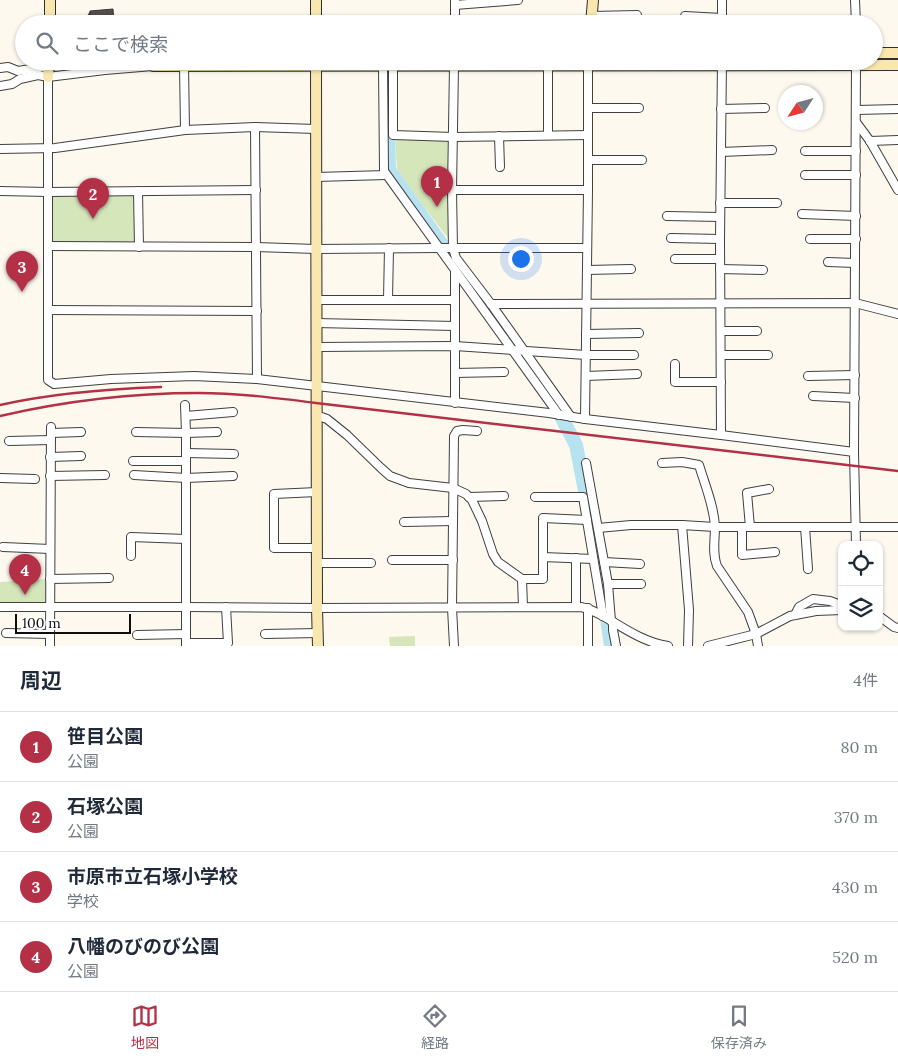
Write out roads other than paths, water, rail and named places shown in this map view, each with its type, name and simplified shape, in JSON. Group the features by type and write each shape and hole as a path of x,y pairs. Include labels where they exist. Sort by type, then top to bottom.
{"street":[{"path":"50,0 50,15"},
{"path":"316,0 316,15"},
{"path":"455,3 518,0"},
{"path":"592,15 593,0"},
{"path":"722,0 722,15"},
{"path":"855,0 856,15"},
{"path":"883,53 898,53"},
{"path":"883,65 898,65"},
{"path":"0,68 8,67 15,70"},
{"path":"49,70 48,380 54,384 111,379 194,376 258,379 721,434 854,452"},
{"path":"0,86 38,75 48,77 105,70"},
{"path":"184,70 185,130"},
{"path":"316,70 318,646"},
{"path":"382,70 384,171 386,175 559,415"},
{"path":"393,70 393,135 453,137 588,135"},
{"path":"454,70 452,190 453,248 456,258 571,417"},
{"path":"548,70 548,135"},
{"path":"585,419 588,70"},
{"path":"721,434 720,204 722,70"},
{"path":"856,70 854,452 856,541"},
{"path":"588,108 639,108"},
{"path":"721,109 765,108"},
{"path":"856,110 898,109"},
{"path":"856,122 870,141 898,190"},
{"path":"0,149 55,148 185,130 255,127 316,129"},
{"path":"255,127 258,379"},
{"path":"499,136 500,167"},
{"path":"870,141 898,140"},
{"path":"721,152 772,150"},
{"path":"805,150 856,151"},
{"path":"588,160 642,160"},
{"path":"316,177 386,175"},
{"path":"805,175 856,175"},
{"path":"0,191 256,190"},
{"path":"452,190 588,190"},
{"path":"138,191 139,246"},
{"path":"720,204 777,203"},
{"path":"802,214 856,216"},
{"path":"667,216 720,217"},
{"path":"671,238 720,239"},
{"path":"810,239 856,239"},
{"path":"48,246 316,249 587,248"},
{"path":"388,300 389,248"},
{"path":"675,259 720,259"},
{"path":"828,262 856,264"},
{"path":"587,270 631,269"},
{"path":"720,269 763,270"},
{"path":"455,271 455,403"},
{"path":"316,300 455,300"},
{"path":"491,304 855,303 898,314"},
{"path":"48,310 257,311"},
{"path":"316,323 455,326"},
{"path":"721,331 757,331"},
{"path":"586,334 639,333"},
{"path":"316,347 455,346 586,355 634,355"},
{"path":"721,355 768,355"},
{"path":"675,364 675,382 721,382"},
{"path":"455,373 504,372"},
{"path":"586,376 637,374"},
{"path":"808,376 855,375"},
{"path":"812,396 855,398"},
{"path":"185,405 186,645 228,643 226,607"},
{"path":"186,416 233,412"},
{"path":"316,415 327,419 347,435 390,476 409,483 453,488 466,494 472,500 482,521 493,554 498,562 522,579 543,579 543,518 587,520"},
{"path":"454,646 452,608 454,436 457,431 477,431"},
{"path":"9,441 51,433 81,432"},
{"path":"136,432 217,432"},
{"path":"50,646 51,433"},
{"path":"134,461 234,454"},
{"path":"50,457 81,456"},
{"path":"662,463 682,462 699,465 712,509 715,527 714,558 716,566 748,612 758,646"},
{"path":"586,463 608,584 608,619"},
{"path":"50,476 105,475"},
{"path":"134,475 186,478 233,476"},
{"path":"0,478 34,479"},
{"path":"769,489 747,493 746,527 742,555 775,552"},
{"path":"316,492 274,494 274,548 317,548"},
{"path":"469,497 504,496"},
{"path":"535,498 583,497 593,559 616,646"},
{"path":"404,522 453,521"},
{"path":"598,528 631,525 898,527"},
{"path":"682,525 689,610 688,646"},
{"path":"805,527 808,569"},
{"path":"131,556 131,537 186,538"},
{"path":"3,547 50,548"},
{"path":"543,557 593,559"},
{"path":"576,558 576,607"},
{"path":"392,560 453,560"},
{"path":"604,562 640,564"},
{"path":"317,563 372,563"},
{"path":"50,578 109,578"},
{"path":"522,579 523,607"},
{"path":"608,584 641,584"},
{"path":"795,615 799,606 813,599 838,604"},
{"path":"0,607 576,607 588,608 646,640 668,646"},
{"path":"588,608 588,646"},
{"path":"708,646 756,634 790,616 816,611 838,610"},
{"path":"883,619 898,628"},
{"path":"6,633 50,634"},
{"path":"265,634 318,633"},
{"path":"137,635 186,634"}],"waterway":[{"path":"387,95 389,170 532,371"},
{"path":"554,403 576,445 598,557 611,646"}],"railway":[{"path":"0,405 80,392 161,387"},
{"path":"0,416 49,406 123,396 173,393 227,394 287,399 898,471"}],"place":[{"name":"笹目公園","path":"437,207"},
{"name":"石塚公園","path":"93,219"},
{"name":"市原市立石塚小学校","path":"22,292"},
{"name":"八幡のびのび公園","path":"25,595"}]}
